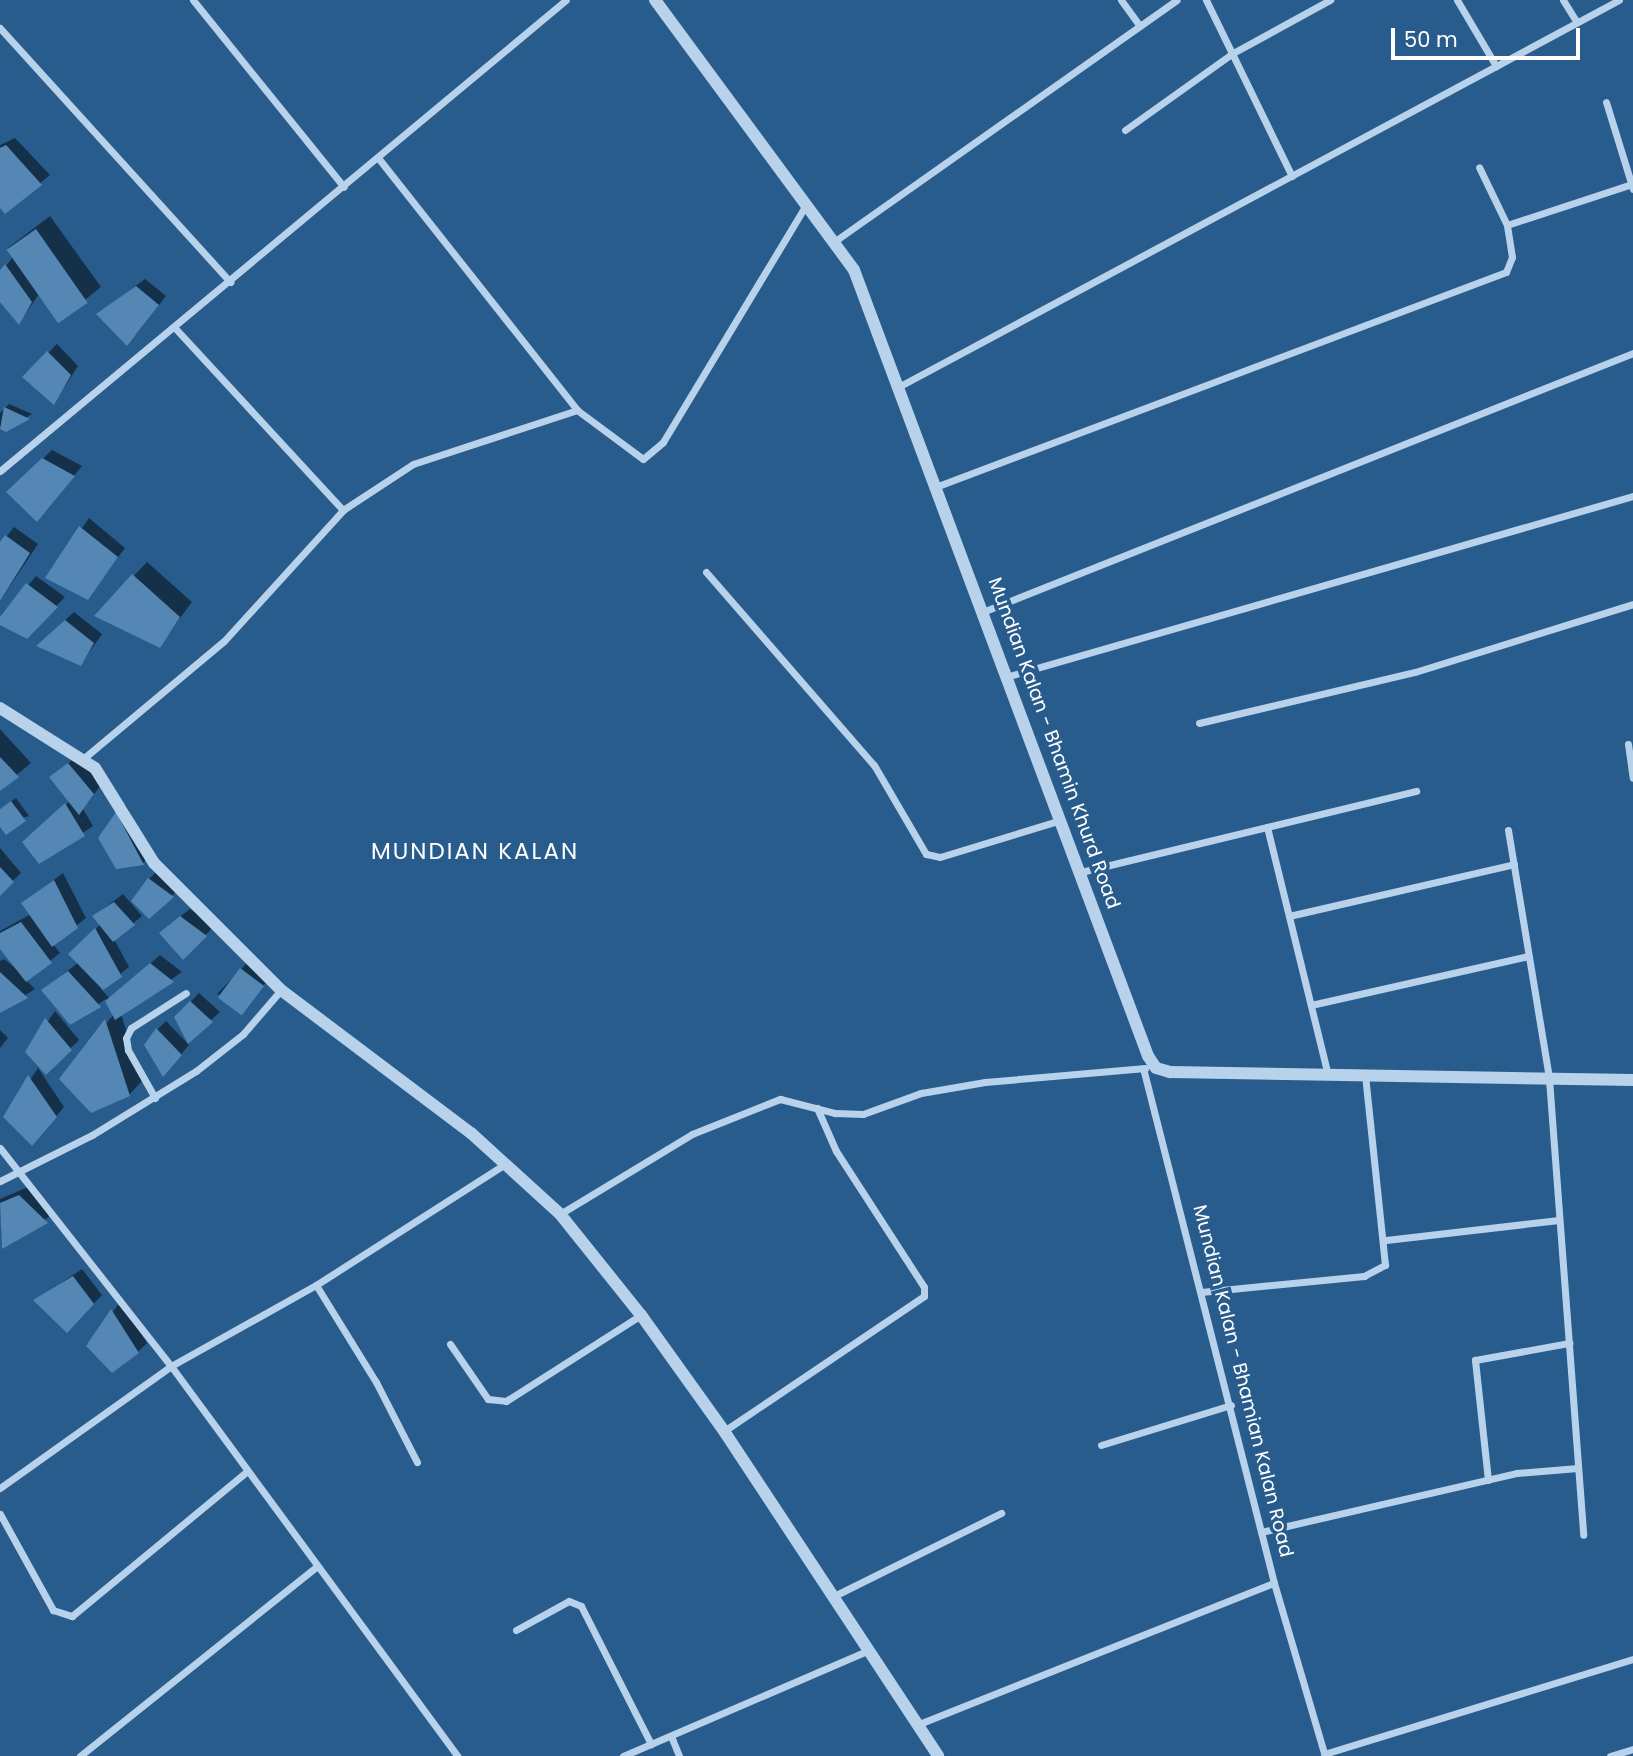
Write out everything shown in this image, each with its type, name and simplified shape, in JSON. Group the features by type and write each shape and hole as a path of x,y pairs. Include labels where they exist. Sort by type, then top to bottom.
{"street":[{"path":"193,0 344,187"},
{"path":"0,471 379,159 566,0"},
{"name":"Mundian Kalan - Bhamin Khurd Road","path":"655,0 835,241 863,289 1156,1068"},
{"path":"1121,0 1140,26"},
{"path":"835,241 1177,0"},
{"path":"1206,0 1292,176"},
{"path":"1125,130 1233,53 1330,0"},
{"path":"1457,0 1496,66"},
{"path":"1563,0 1577,22"},
{"path":"900,386 1619,0"},
{"path":"0,29 230,282"},
{"path":"1507,225 1632,187 1606,102"},
{"path":"379,159 578,410 636,456 651,457 807,204"},
{"path":"938,486 1506,272 1512,257 1507,225 1479,167"},
{"path":"175,328 343,510"},
{"path":"985,611 1633,353"},
{"path":"84,758 224,641 343,510 413,464 578,410"},
{"path":"1009,676 1633,496"},
{"path":"706,572 874,765 926,854 940,857 1061,819"},
{"path":"1199,723 1415,672 1633,604"},
{"path":"0,708 84,758 103,776 154,863 281,990 507,1163 560,1214 641,1315 724,1431 938,1756"},
{"path":"1628,744 1633,778"},
{"path":"1081,872 1416,792"},
{"path":"1267,827 1328,1075"},
{"path":"1508,830 1549,1079 1583,1535"},
{"path":"1289,916 1514,864"},
{"path":"1311,1005 1529,956"},
{"path":"0,1181 155,1098 243,1034 281,990"},
{"path":"155,1098 128,1050 126,1038 131,1028 186,993"},
{"path":"560,1214 692,1134 780,1099 817,1108 863,1114 921,1093 985,1082 1143,1068 1365,1076 1633,1080"},
{"name":"Mundian Kalan - Bhamian Kalan Road","path":"919,1724 1274,1583 1231,1405 1143,1068"},
{"path":"1201,1292 1364,1276 1385,1265 1385,1240 1365,1076"},
{"path":"724,1431 920,1303 924,1296 923,1287 836,1151 817,1108"},
{"path":"0,1149 171,1366 246,1472 457,1756"},
{"path":"0,1488 171,1366 316,1285 507,1163"},
{"path":"1385,1240 1559,1220"},
{"path":"316,1285 376,1382 417,1462"},
{"path":"450,1344 488,1399 506,1401 641,1315"},
{"path":"1488,1480 1473,1369 1475,1360 1569,1343"},
{"path":"1101,1445 1231,1405"},
{"path":"1261,1531 1488,1480 1578,1468"},
{"path":"0,1514 53,1610 72,1616 246,1472"},
{"path":"832,1597 1002,1513"},
{"path":"80,1756 316,1567"},
{"path":"1274,1583 1325,1755 1633,1659"},
{"path":"516,1630 569,1601 581,1606 651,1744"},
{"path":"623,1756 869,1650"},
{"path":"671,1736 679,1756"},
{"path":"1610,1756 1633,1749"}],"building":[{"path":"6,145 42,185 5,214 0,208 0,148"},
{"path":"36,229 88,303 58,323 7,250"},
{"path":"5,264 32,302 19,325 0,302 0,270"},
{"path":"136,286 159,305 127,346 96,314"},
{"path":"47,351 71,375 54,405 22,377"},
{"path":"4,407 30,419 6,432 0,429"},
{"path":"42,458 75,476 37,522 6,492"},
{"path":"79,526 118,557 88,600 45,578"},
{"path":"5,535 30,553 0,601 0,542"},
{"path":"132,574 180,617 160,648 94,616"},
{"path":"26,583 58,607 27,639 0,625 0,617"},
{"path":"65,620 94,643 81,666 36,646"},
{"path":"0,757 19,777 0,791"},
{"path":"68,763 94,794 79,815 49,777"},
{"path":"11,801 26,821 6,835 0,827 0,809"},
{"path":"65,803 85,836 39,864 22,842"},
{"path":"116,812 144,865 116,869 98,838"},
{"path":"0,867 14,882 0,896"},
{"path":"148,878 174,897 149,919 131,901"},
{"path":"54,880 78,928 52,947 21,903"},
{"path":"114,902 135,925 113,942 92,916"},
{"path":"180,916 207,936 183,960 159,933"},
{"path":"21,922 52,963 26,982 0,949 0,933"},
{"path":"95,928 122,977 103,990 68,954"},
{"path":"150,963 174,982 115,1020 105,1001"},
{"path":"240,968 264,986 242,1016 218,998"},
{"path":"68,971 101,1007 70,1025 41,990"},
{"path":"0,972 28,998 0,1013"},
{"path":"190,1001 213,1022 188,1044 174,1017"},
{"path":"45,1018 72,1050 46,1075 25,1052"},
{"path":"105,1019 130,1096 91,1113 59,1079"},
{"path":"156,1028 182,1055 163,1077 144,1045"},
{"path":"28,1075 57,1117 32,1146 3,1117"},
{"path":"19,1195 48,1223 2,1249 0,1203"},
{"path":"73,1276 94,1304 67,1333 33,1300"},
{"path":"111,1309 139,1353 112,1373 86,1346"}],"district":[{"name":"MUNDIAN KALAN","path":"475,851"}]}
